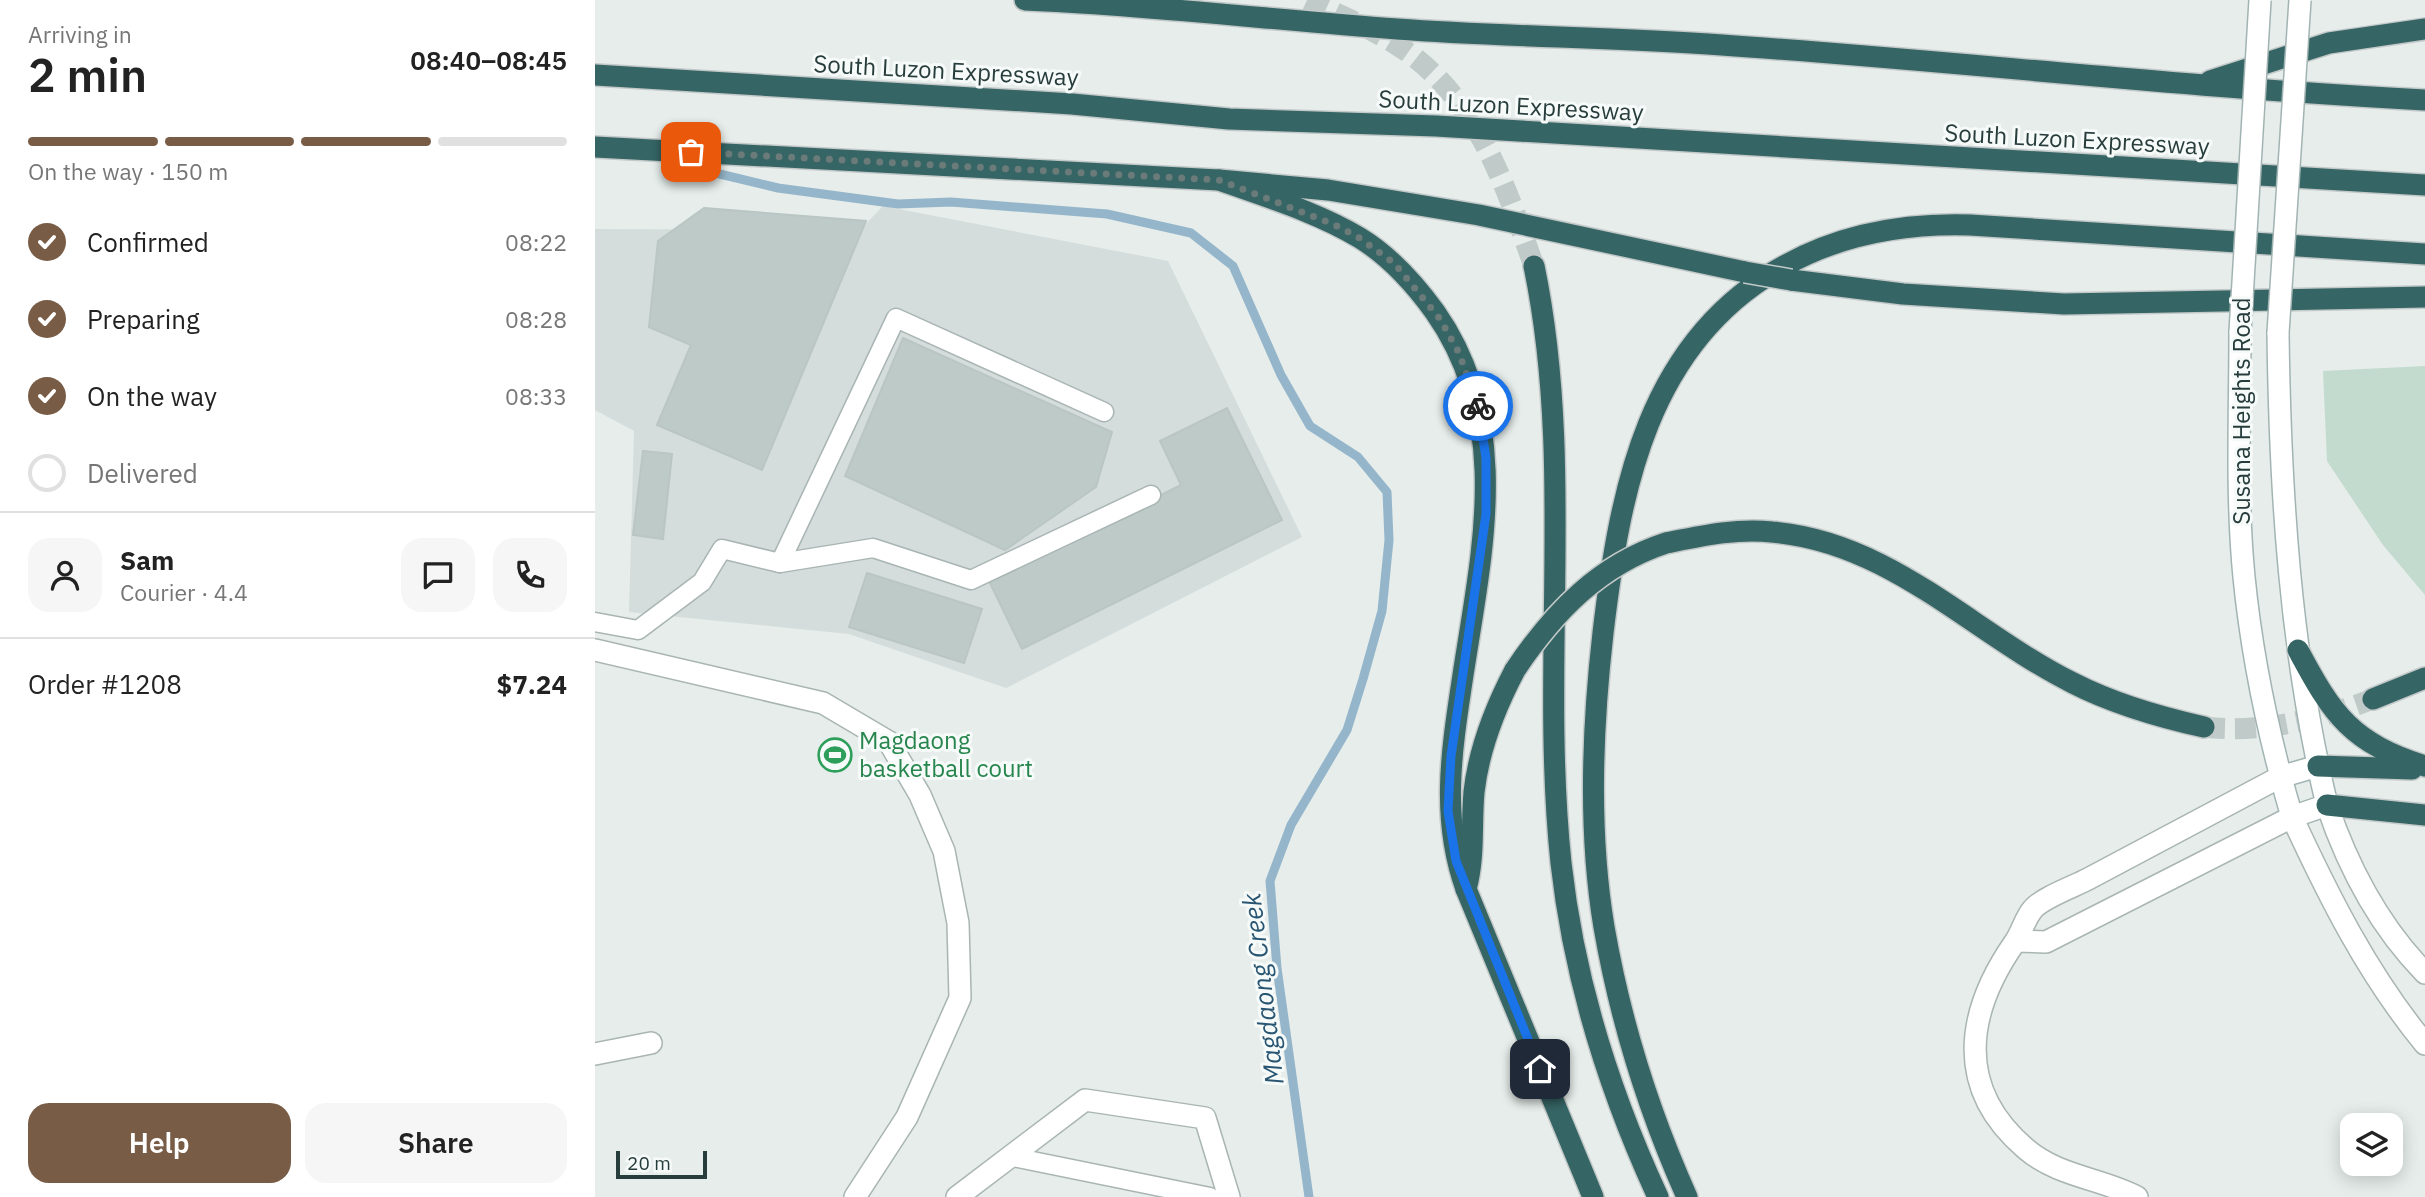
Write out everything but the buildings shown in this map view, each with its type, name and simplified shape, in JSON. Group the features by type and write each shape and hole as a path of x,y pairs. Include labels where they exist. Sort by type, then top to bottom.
{"highway":[{"path":"1025,0 1092,3 1444,33 1719,44 2425,100"},
{"path":"2199,84 2329,43 2425,29"},
{"name":"South Luzon Expressway","path":"595,75 1072,104 1229,119 1436,126 2425,185"},
{"path":"595,147 1219,180 1376,197 1745,272 1903,294 2064,304 2425,297"},
{"path":"1219,180 1333,224 1377,249 1422,293 1453,342 1471,379 1484,431 1488,487 1484,544 1451,756 1448,811 1456,861 1466,889 1593,1197"},
{"path":"1687,1197 1645,1087 1614,977 1597,866 1594,775 1600,662 1628,484 1653,412 1668,380 1689,347 1714,319 1755,282 1800,257 1836,242 1902,228 1970,225 2425,254"},
{"path":"1534,266 1550,366 1556,459 1554,652 1561,861 1581,984 1598,1045 1658,1197"},
{"path":"1466,889 1473,864 1473,810 1478,769 1489,726 1515,670 1546,627 1586,586 1629,557 1667,543 1750,531 1800,536 1843,546 1886,565 2071,682 2155,715 2204,727"},
{"path":"2298,650 2322,694 2351,730 2389,754 2425,768"},
{"path":"2373,699 2425,678"},
{"path":"2318,766 2425,768"},
{"path":"2327,805 2425,815"}],"street":[{"name":"Susana Heights Road","path":"2260,0 2240,332 2240,489 2244,574 2257,674 2280,777 2292,817 2329,896 2370,969 2425,1044"},
{"name":"Susana Heights Road","path":"2300,0 2278,333 2281,471 2298,650 2327,805 2361,885 2405,953 2425,973"},
{"path":"595,650 823,703 890,742 920,794 944,851 958,923 960,998 907,1117 855,1197"},
{"path":"2137,1197 2047,1163 2013,1137 1989,1103 1976,1062 1976,1023 1987,987 2033,908 2280,777 2318,766"},
{"path":"2015,941 2046,942 2292,817 2327,805"},
{"path":"595,1054 651,1043"},
{"path":"957,1197 1085,1100 1205,1118 1229,1197"}],"lane":[{"path":"781,563 896,318 1104,412"},
{"path":"595,622 638,630 702,582 722,548 781,563 873,548 971,580 1151,495"},
{"path":"1013,1157 1210,1197"}],"shaded area":[{"path":"883,206 1168,261 1302,537 1006,688 849,634 629,612 634,431 595,410 595,229 860,230"}],"green space":[{"path":"2425,366 2425,595 2383,545 2327,461 2323,371"}],"waterway":[{"name":"Magdaong Creek","path":"703,170 778,188 898,204 951,202 1107,214 1191,233 1233,266 1281,375 1310,426 1358,457 1387,492 1389,540 1382,611 1363,679 1347,730 1291,825 1270,881 1277,968 1309,1197"}],"tunnel":[{"path":"1307,0 1403,49 1451,93 1470,119 1500,175 1534,266"},
{"path":"2204,727 2247,728 2290,723 2373,699"}],"way so far":[{"path":"691,152 1219,180 1333,224 1377,249 1394,263 1422,293 1440,319 1471,379 1478,406"}],"place":[{"name":"Magdaong basketball court","path":"835,755"}],"route":[{"path":"1478,406 1484,431 1488,487 1484,544 1451,756 1448,811 1456,861 1540,1069"}]}
